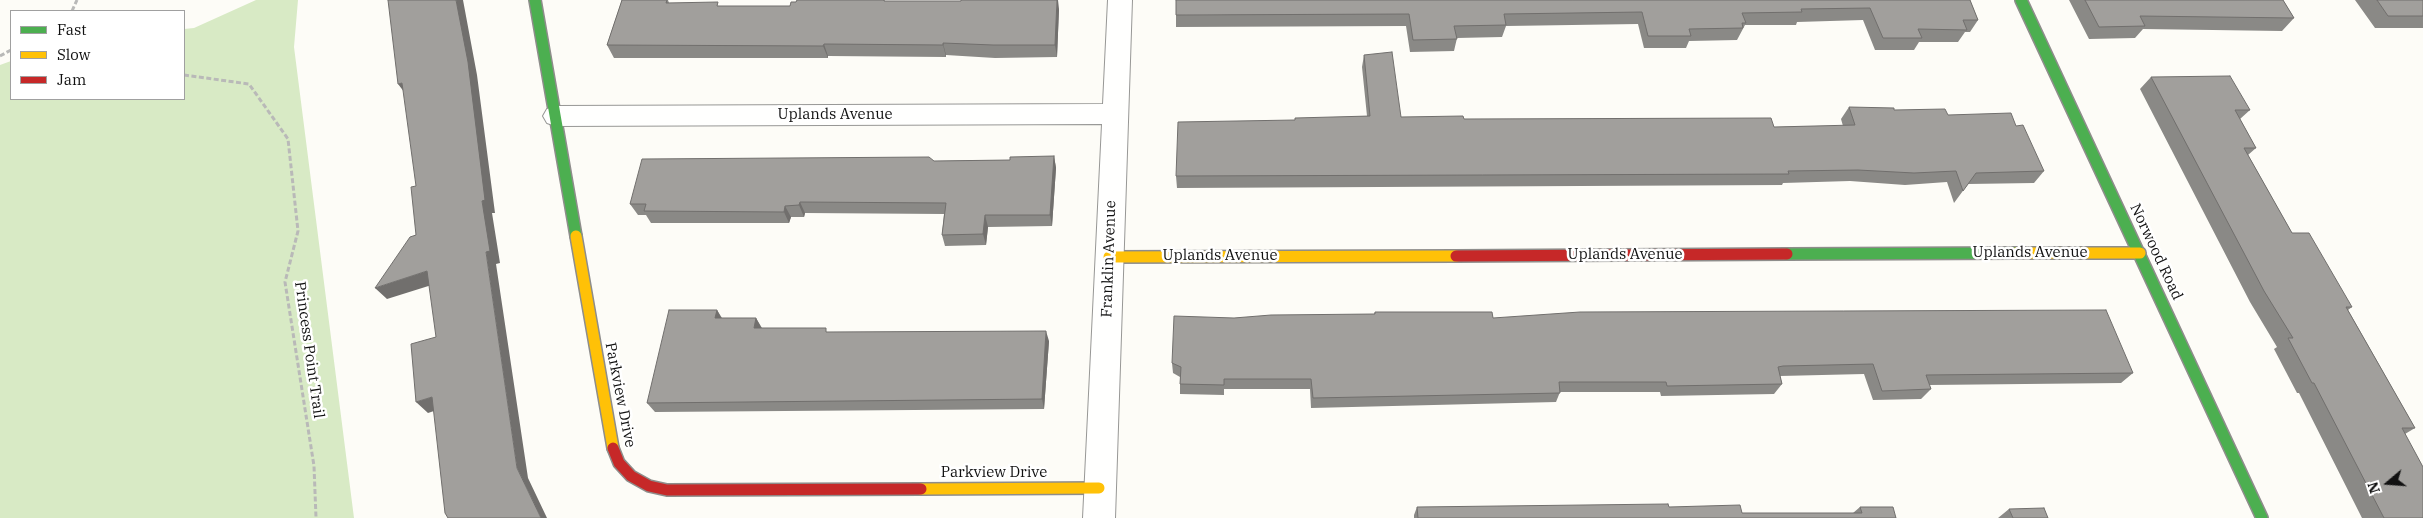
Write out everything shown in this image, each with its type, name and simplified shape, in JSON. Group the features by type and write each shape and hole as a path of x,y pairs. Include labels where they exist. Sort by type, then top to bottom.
{"street":[{"name":"Parkview Drive","path":"535,0 612,445 619,464 631,476 649,486 667,490 1099,488"},
{"name":"Franklin Avenue","path":"1100,518 1099,488 1120,0"},
{"name":"Norwood Road","path":"2021,0 2262,518"},
{"name":"Uplands Avenue","path":"556,116 1115,114"},
{"name":"Uplands Avenue","path":"1109,257 2140,253"}],"path":[{"name":"Princess Point Trail","path":"185,75 249,84 288,139 298,231 285,282 314,466 316,518"}],"green space":[{"path":"256,0 298,0 294,47 354,518 0,518 0,65 10,61 10,100 185,100 185,29 194,28"}],"building":[{"path":"388,0 456,0 468,62 485,200 482,201 490,251 486,252 517,468 541,518 448,518 445,513 432,397 416,402 411,344 436,337 427,271 375,288 410,237 416,235 411,187 416,186 402,83 398,84"},
{"path":"622,0 667,0 666,3 718,2 717,6 790,6 791,2 796,2 797,0 1057,0 1055,45 943,43 943,45 824,44 823,46 607,45"},
{"path":"1176,0 1970,0 1978,20 1963,20 1967,30 1918,29 1922,38 1883,38 1870,8 1801,9 1802,12 1742,13 1746,23 1742,23 1743,28 1689,29 1691,36 1648,36 1642,12 1504,14 1506,25 1454,26 1457,39 1413,40 1409,14 1176,15"},
{"path":"2085,0 2283,0 2294,18 2140,16 2145,26 2099,27"},
{"path":"2377,0 2423,0 2423,16 2388,16"},
{"path":"1392,52 1401,117 1463,116 1464,119 1771,118 1774,127 1855,125 1849,107 1894,108 1894,110 1945,109 1948,115 2011,113 2016,126 2023,125 2044,171 1976,173 1963,191 1956,171 1914,173 1858,170 1788,171 1789,174 1176,176 1178,122 1295,120 1295,118 1370,116 1364,55"},
{"path":"2230,76 2250,110 2235,110 2256,148 2244,148 2292,233 2309,233 2352,307 2346,307 2415,428 2402,428 2423,467 2423,518 2384,518 2314,383 2312,383 2288,338 2293,338 2264,291 2151,77"},
{"path":"1054,156 1050,215 985,215 983,234 942,235 946,203 800,202 799,205 785,206 784,212 644,211 646,204 630,204 642,159 929,157 934,161 1010,160 1010,157"},
{"path":"669,310 717,310 715,318 756,318 754,328 826,328 826,332 1046,331 1042,399 647,403"},
{"path":"2106,310 2133,373 1926,375 1931,389 1882,391 1873,364 1778,367 1782,384 1667,386 1666,382 1559,382 1560,393 1313,398 1311,379 1224,379 1224,385 1180,384 1181,367 1172,363 1174,316 1234,318 1271,315 1375,314 1375,312 1492,312 1493,318 1580,312"},
{"path":"1668,504 1669,507 1740,505 1742,513 1862,513 1860,507 1893,507 1896,518 1418,518 1417,507"},
{"path":"2044,508 2048,518 2013,518 2009,509"}],"traffic: fast":[{"path":"535,0 576,236"},
{"path":"2021,0 2262,518"},
{"path":"1787,254 2016,253"}],"traffic: slow":[{"path":"576,236 613,448"},
{"path":"2016,253 2140,253"},
{"path":"1109,257 1456,256"},
{"path":"921,489 1099,488"}],"traffic: jam":[{"path":"1456,256 1787,254"},
{"path":"613,448 619,463 631,476 649,486 667,490 921,489"}]}
